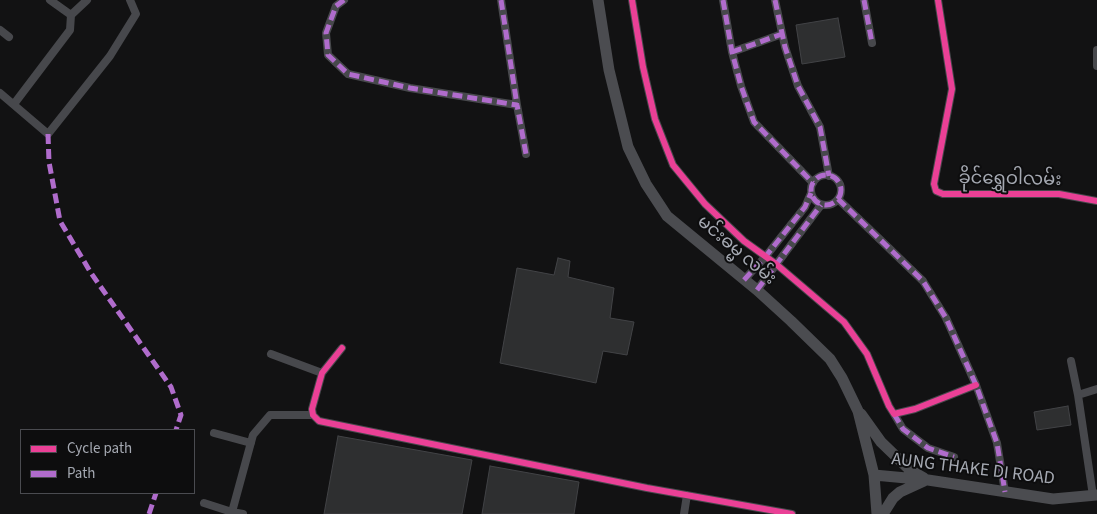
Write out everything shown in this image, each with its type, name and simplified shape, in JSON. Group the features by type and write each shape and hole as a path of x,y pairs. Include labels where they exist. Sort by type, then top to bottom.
{"main road":[{"name":"မင်းဓမ္မ လမ်း","path":"598,0 609,70 628,147 646,184 667,216 757,290 792,321 830,359 842,378 858,411 874,475 877,514"},
{"path":"858,411 881,442 910,470 928,480"},
{"name":"AUNG THAKE DI ROAD","path":"874,475 928,480 1052,499 1095,495"},
{"path":"883,514 893,498 900,492 910,486 928,480"}],"street":[{"path":"50,0 70,15"},
{"path":"14,104 70,30 70,15 87,0"},
{"path":"1,97 14,104 48,134 110,56 136,14 130,0"},
{"path":"344,0 336,6 326,33 328,55 348,74 410,88 517,105"},
{"path":"501,0 526,154"},
{"path":"632,0 643,68 655,119 673,165 705,204 744,240 776,264 844,322 868,354 888,406 902,429 928,448 954,457"},
{"path":"723,0 732,52 741,86 754,122 813,184"},
{"path":"775,0 782,34 798,86 820,127 829,176"},
{"path":"864,0 872,43"},
{"name":"ခိုင်ရွှေဝါလမ်း","path":"938,0 952,89 934,184 936,191 943,194 1059,194 1097,201"},
{"path":"0,30 9,37"},
{"path":"732,52 782,34"},
{"path":"1097,50 1097,66"},
{"path":"744,280 805,207 816,178 829,176 838,181 840,185 838,200 831,205 821,205 813,198 811,193"},
{"path":"838,200 922,281 946,318 976,385 997,444 1005,492"},
{"path":"757,290 821,205"},
{"path":"342,348 322,373 312,409 313,415 319,421 687,495 792,514"},
{"path":"271,354 322,373"},
{"path":"1071,362 1095,495"},
{"path":"894,414 915,409 976,385"},
{"path":"1078,395 1097,389"},
{"path":"232,512 253,435 270,415 313,415"},
{"path":"214,433 251,443"},
{"path":"684,514 687,495"},
{"path":"204,503 244,514"}],"building":[{"path":"838,18 845,57 802,64 796,25"},
{"path":"558,258 570,261 568,277 614,288 610,318 634,322 627,355 603,351 596,383 500,363 517,268 554,275"},
{"path":"1068,406 1071,425 1037,430 1034,412"},
{"path":"338,436 472,460 462,514 324,514"},
{"path":"490,466 579,482 574,514 482,514"}],"marked path":[{"path":"344,0 336,6 326,33 328,55 348,74 410,88 517,105 526,154"},
{"path":"501,0 517,105"},
{"path":"723,0 732,52 741,86 754,122 813,183"},
{"path":"775,0 785,47 798,86 820,127 829,176"},
{"path":"864,0 872,43"},
{"path":"732,52 782,34"},
{"path":"48,134 49,162 60,221 91,273 171,387 181,415 176,429"},
{"path":"826,175 837,179 841,190 837,201 826,205 815,201 811,190 815,179 826,175"},
{"path":"744,280 805,207 811,193"},
{"path":"838,199 923,281 946,318 976,385 997,443 1005,492"},
{"path":"757,290 821,205"},
{"path":"894,414 903,429 928,448 954,457"},
{"path":"149,514 156,494"}],"cycle path":[{"path":"632,0 643,67 655,119 673,165 705,204 744,241 776,264 844,322 867,354 894,414 915,409 976,385"},
{"path":"938,0 952,89 934,184 936,191 943,194 1059,194 1097,201"},
{"path":"342,348 322,373 312,409 313,415 319,421 647,488 792,514"}]}
